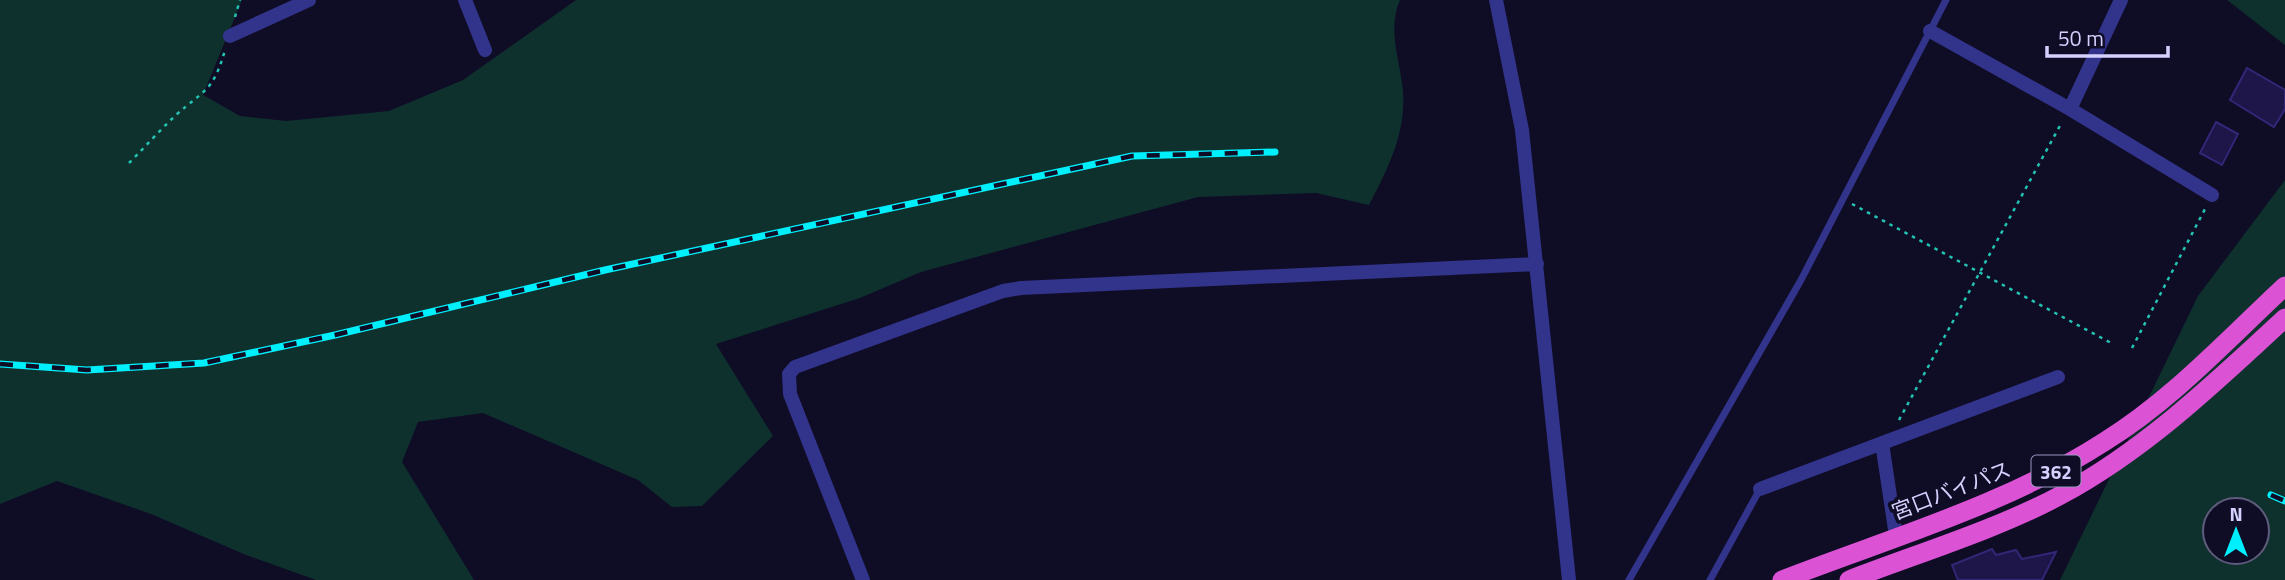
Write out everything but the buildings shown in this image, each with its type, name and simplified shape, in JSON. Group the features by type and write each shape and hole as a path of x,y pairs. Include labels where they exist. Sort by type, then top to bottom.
{"highway":[{"name":"宮口バイパス","path":"1782,580 1999,498 2053,473 2106,442 2160,402 2285,286"},
{"name":"362","path":"1849,580 2034,508 2106,468 2214,384 2285,318"}],"street":[{"path":"230,36 309,0"},
{"path":"465,0 485,50"},
{"path":"1496,0 1522,130 1569,580"},
{"path":"2070,109 2121,0"},
{"path":"1930,31 2070,109 2213,195"},
{"path":"863,580 790,394 789,374 795,367 1003,291 1021,288 1537,264"},
{"path":"1760,489 2058,377"},
{"path":"1882,443 1896,536"}],"lane":[{"path":"1629,580 1794,292 1946,0"},
{"path":"1710,580 1760,489"}],"path":[{"path":"129,163 178,113 202,96 219,72 230,36"},
{"path":"1882,443 1907,410 2070,109"},
{"path":"2132,348 2213,195"},
{"path":"1843,200 2113,344"}],"green space":[{"path":"0,0 242,0 203,95 240,116 286,121 389,111 463,80 576,0 1400,0 1394,33 1403,91 1402,121 1383,178 1369,205 1316,193 1198,197 921,272 860,298 716,344 773,436 702,506 672,507 638,480 483,413 418,422 402,462 474,580 316,580 246,555 151,514 57,481 0,504"},
{"path":"2227,0 2285,0 2285,45"},
{"path":"2285,180 2285,580 2060,580 2198,296"}],"railway":[{"path":"0,364 87,370 204,363 335,335 605,270 1132,156 1275,152"},
{"path":"2271,495 2285,501"}]}
